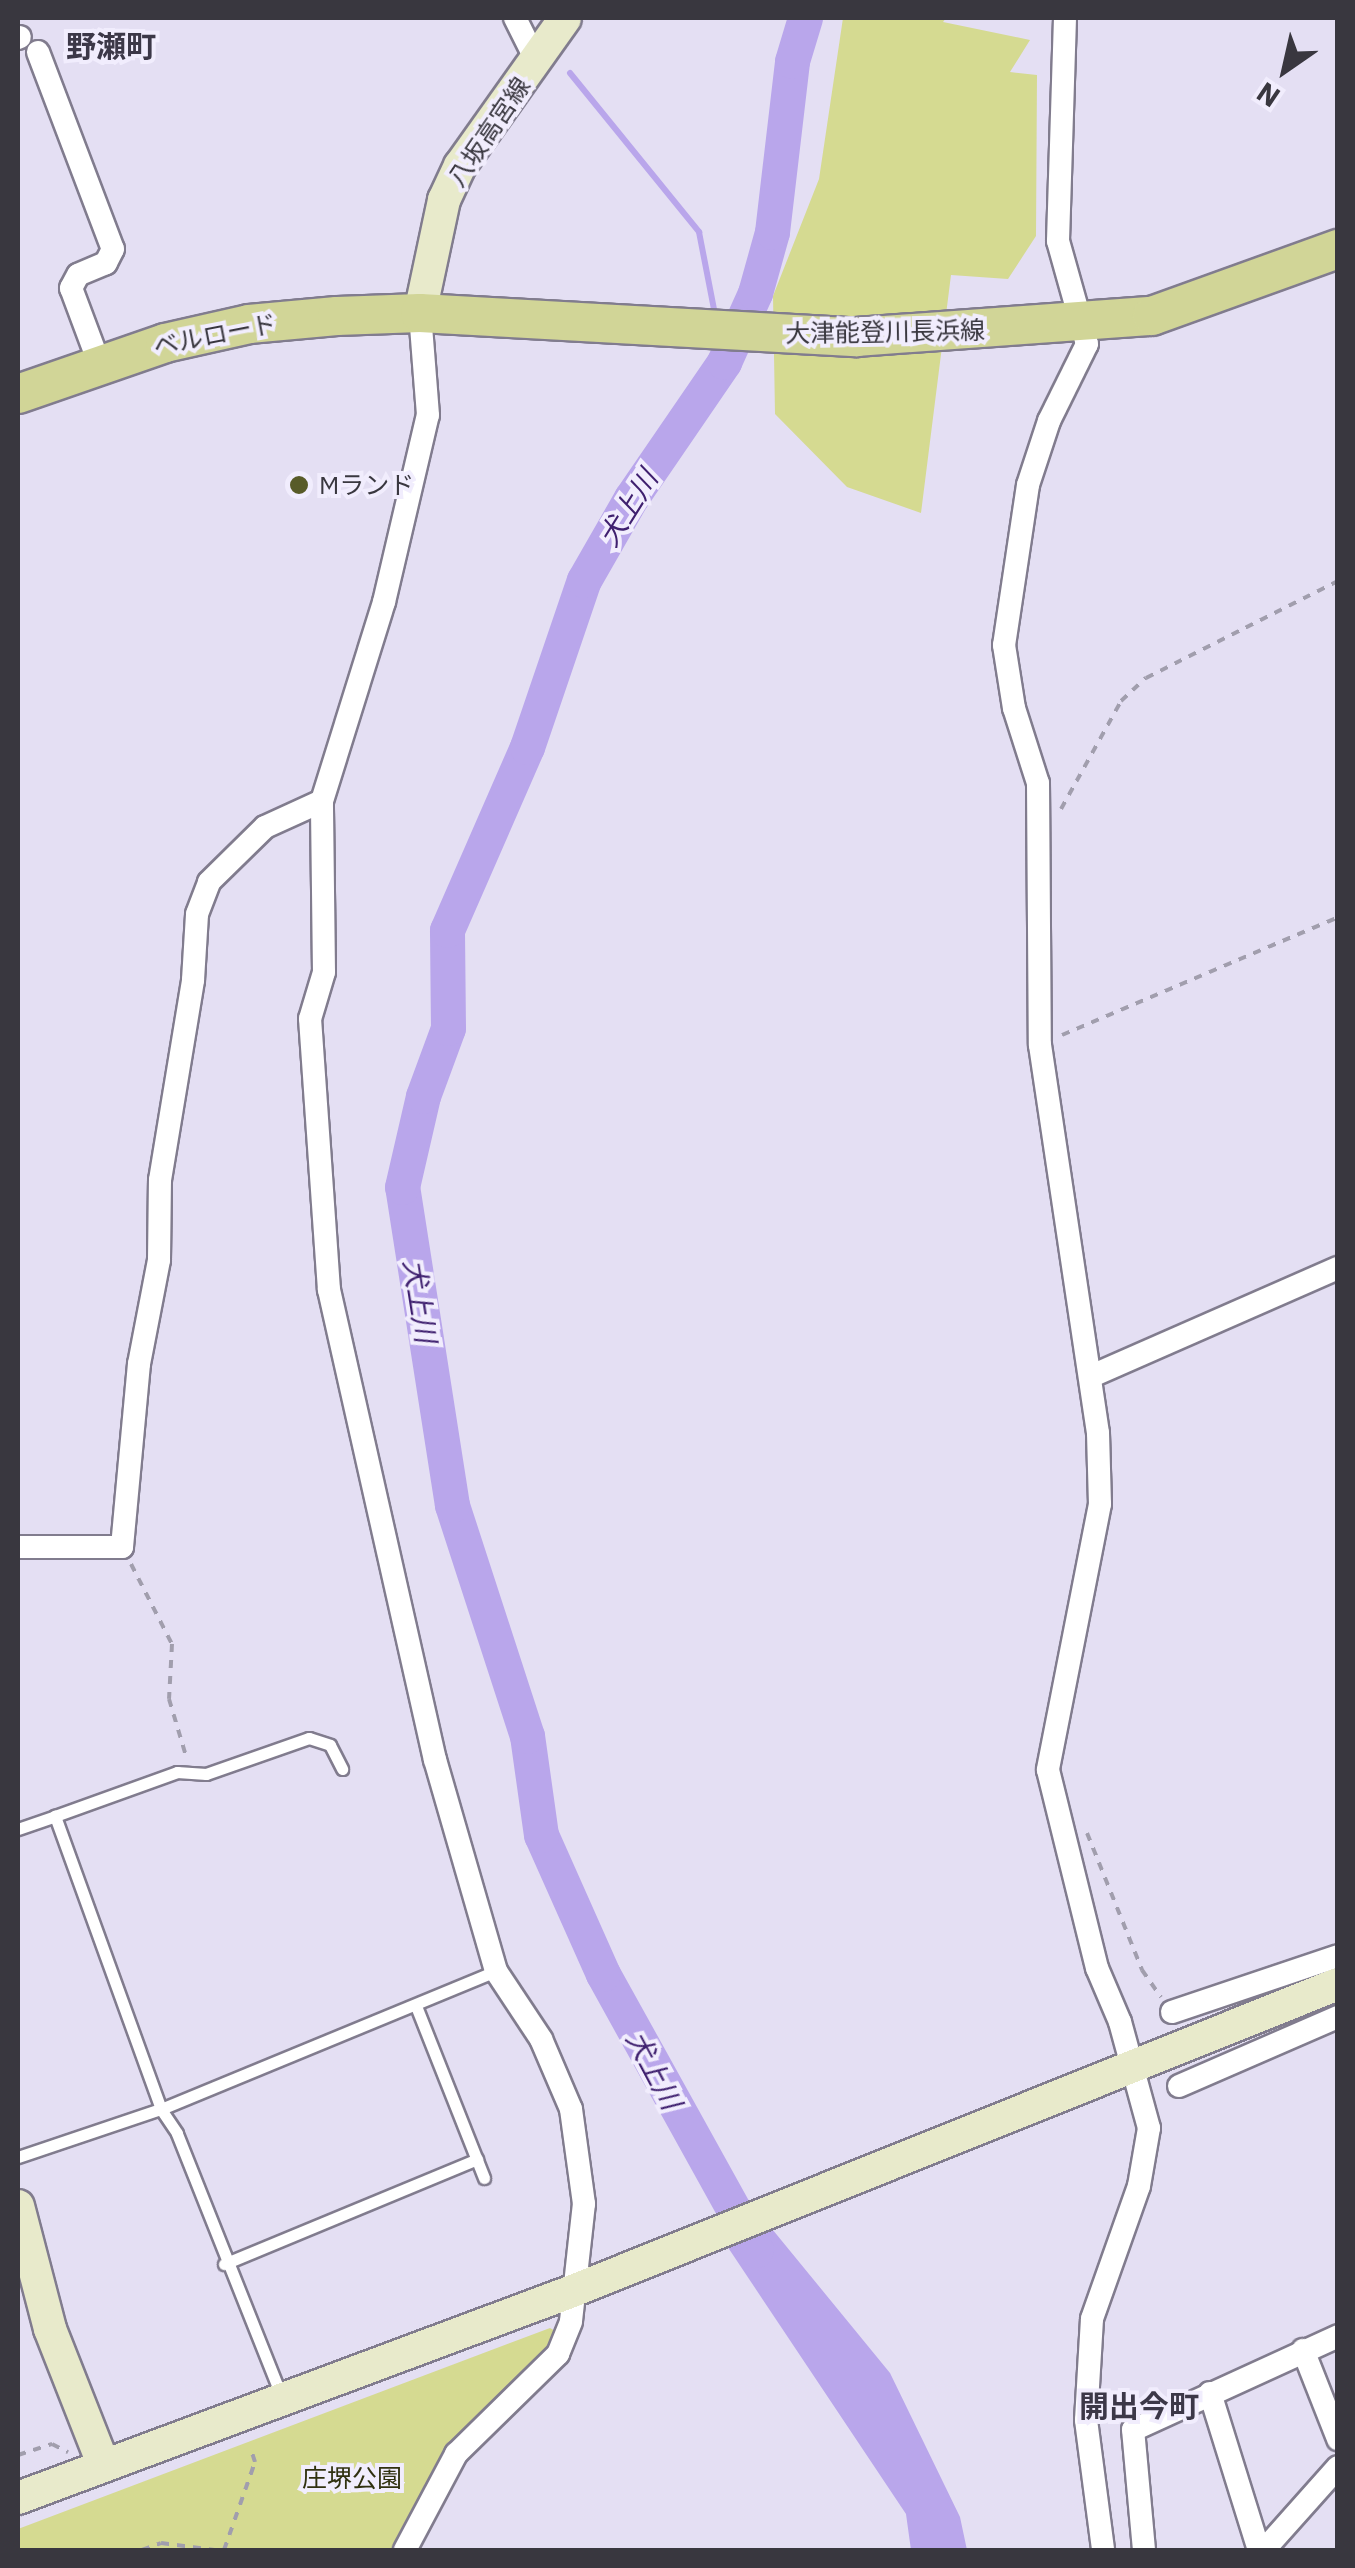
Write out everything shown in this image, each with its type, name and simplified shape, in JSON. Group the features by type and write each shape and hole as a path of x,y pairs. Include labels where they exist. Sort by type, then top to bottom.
{"main road":[{"name":"大津能登川長浜線","path":"434,315 856,337 1152,316 1338,249"},
{"name":"ベルロード","path":"18,394 98,364 250,324 434,315"}],"street":[{"path":"514,18 537,62"},
{"name":"八坂高宮線","path":"434,315 444,200 484,130 537,62 565,18"},
{"path":"1065,18 1054,193 1070,320 1087,344 1049,421 1028,485 1004,644 1014,708 1038,783 1040,1045 1074,1295 1094,1376 1100,1504 1048,1770 1098,1968 1134,2065 1149,2128 1140,2186 1092,2319 1086,2420 1104,2550"},
{"path":"25,42 113,249 106,263 78,275 72,288 98,364"},
{"path":"405,2550 456,2454 558,2354 571,2321 570,2292 584,2204 571,2109 542,2039 496,1970 435,1760 329,1290 310,1018 324,972 322,801 384,602 428,414 434,315"},
{"path":"18,1547 122,1547 139,1364 159,1260 160,1180 190,998 197,914 209,882 266,827 322,801"},
{"path":"1094,1376 1338,1268"},
{"path":"1172,2012 1338,1956"},
{"path":"18,2498 570,2292 1338,1984"},
{"path":"1179,2086 1338,2017"},
{"path":"18,2206 50,2329 104,2466"},
{"path":"1144,2550 1133,2430 1338,2336"},
{"path":"1303,2350 1338,2439"},
{"path":"1210,2394 1262,2550 1338,2467"}],"lane":[{"path":"18,1829 176,1772 206,1774 309,1738 330,1745 342,1768"},
{"path":"56,1816 161,2108 177,2133 224,2264 240,2285 282,2398"},
{"path":"18,2158 161,2108 496,1970"},
{"path":"416,2006 484,2178"},
{"path":"224,2264 477,2159"}],"path":[{"path":"1060,812 1121,701 1146,678 1338,581"},
{"path":"1040,1045 1338,917"},
{"path":"122,1547 172,1644 169,1699 190,1772"},
{"path":"1086,1829 1142,1970 1172,2012"},
{"path":"18,2455 52,2444 68,2452"},
{"path":"224,2550 255,2462 252,2453"},
{"path":"142,2550 162,2543 216,2550"}],"green space":[{"path":"843,18 946,18 943,22 1030,40 1010,72 1037,75 1036,236 1008,279 951,275 921,513 847,487 775,414 773,296 819,179"},
{"name":"庄堺公園","path":"550,2328 574,2342 568,2362 449,2453 400,2550 18,2550 18,2529"}],"shaded area":[{"path":"768,2224 890,2373 960,2517 967,2550 911,2550 906,2514 725,2243"}],"waterway":[{"name":"犬上川","path":"756,2250 603,1974 541,1835 527,1736 452,1505 402,1187 423,1096 448,1028 447,930 527,747 584,580 631,498 724,362 755,293 772,232 792,61 805,18"},
{"path":"570,73 699,232 715,314"},
{"path":"720,341 724,362"}],"place":[{"name":"Mランド","path":"299,485"}],"district":[{"name":"野瀬町","path":"111,46"},
{"name":"開出今町","path":"1139,2406"}]}
